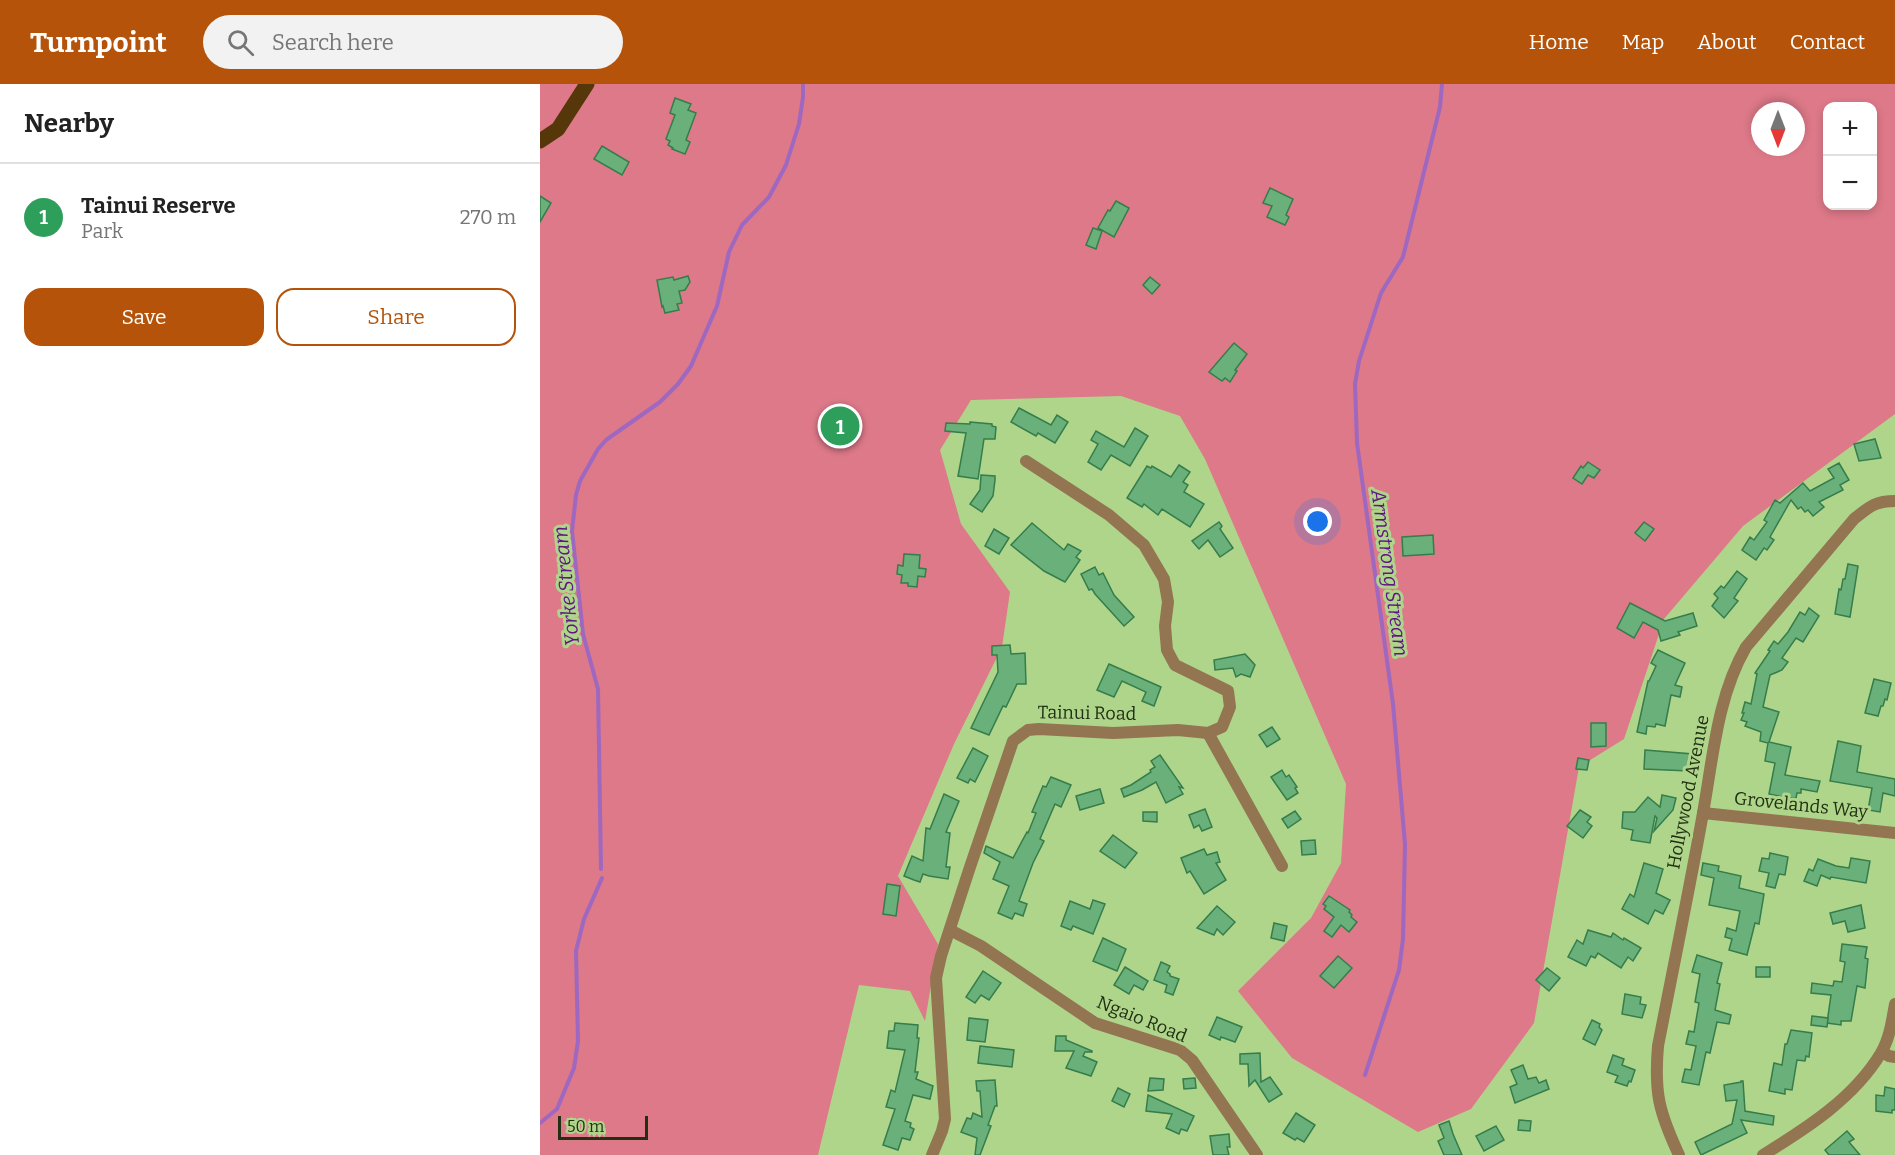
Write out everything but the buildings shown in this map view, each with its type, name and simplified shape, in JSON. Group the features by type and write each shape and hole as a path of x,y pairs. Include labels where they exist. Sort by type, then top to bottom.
{"main road":[{"path":"540,141 558,129 587,84"}],"street":[{"path":"1026,461 1109,515 1144,545 1164,579 1168,602 1165,638 1167,650 1175,665 1214,682 1228,691 1230,707 1222,728 1208,733 1282,866"},
{"name":"Hollywood Avenue","path":"1679,1155 1664,1123 1658,1100 1656,1074 1658,1046 1726,694 1735,666 1746,647 1854,519 1872,504 1895,501"},
{"name":"Tainui Road","path":"932,1155 945,1119 936,978 941,956 1013,741 1028,730 1039,729 1113,733 1178,730 1208,733"},
{"name":"Grovelands Way","path":"1703,813 1895,833"},
{"name":"Ngaio Road","path":"950,930 981,946 1095,1023 1180,1050 1192,1060 1257,1155"},
{"path":"1763,1155 1840,1101 1855,1086 1882,1052 1888,1038 1895,1004"},
{"path":"1882,1052 1895,1057"}],"shaded area":[{"path":"540,84 1895,84 1895,414 1743,526 1664,619 1624,739 1579,767 1534,1023 1471,1109 1418,1132 1292,1058 1238,991 1311,918 1341,863 1346,784 1205,459 1180,416 1121,396 971,400 940,450 961,524 1010,592 1002,647 954,744 898,876 938,944 925,1021 910,991 859,985 818,1155 540,1155"}],"waterway":[{"name":"Yorke Stream","path":"601,869 598,689 583,634 572,531 576,495 580,481 598,449 606,440 660,402 678,384 691,366 717,306 729,252 742,225 769,197 786,165 799,124 803,84"},
{"name":"Armstrong Stream","path":"1365,1075 1399,970 1403,939 1405,844 1393,704 1357,443 1355,384 1359,361 1381,293 1403,257 1440,107 1442,84"},
{"name":"Yorke Stream","path":"540,1123 557,1109 574,1068 578,1041 576,951 584,919 602,878"}],"place":[{"name":"Tainui Reserve","path":"840,426"}]}
